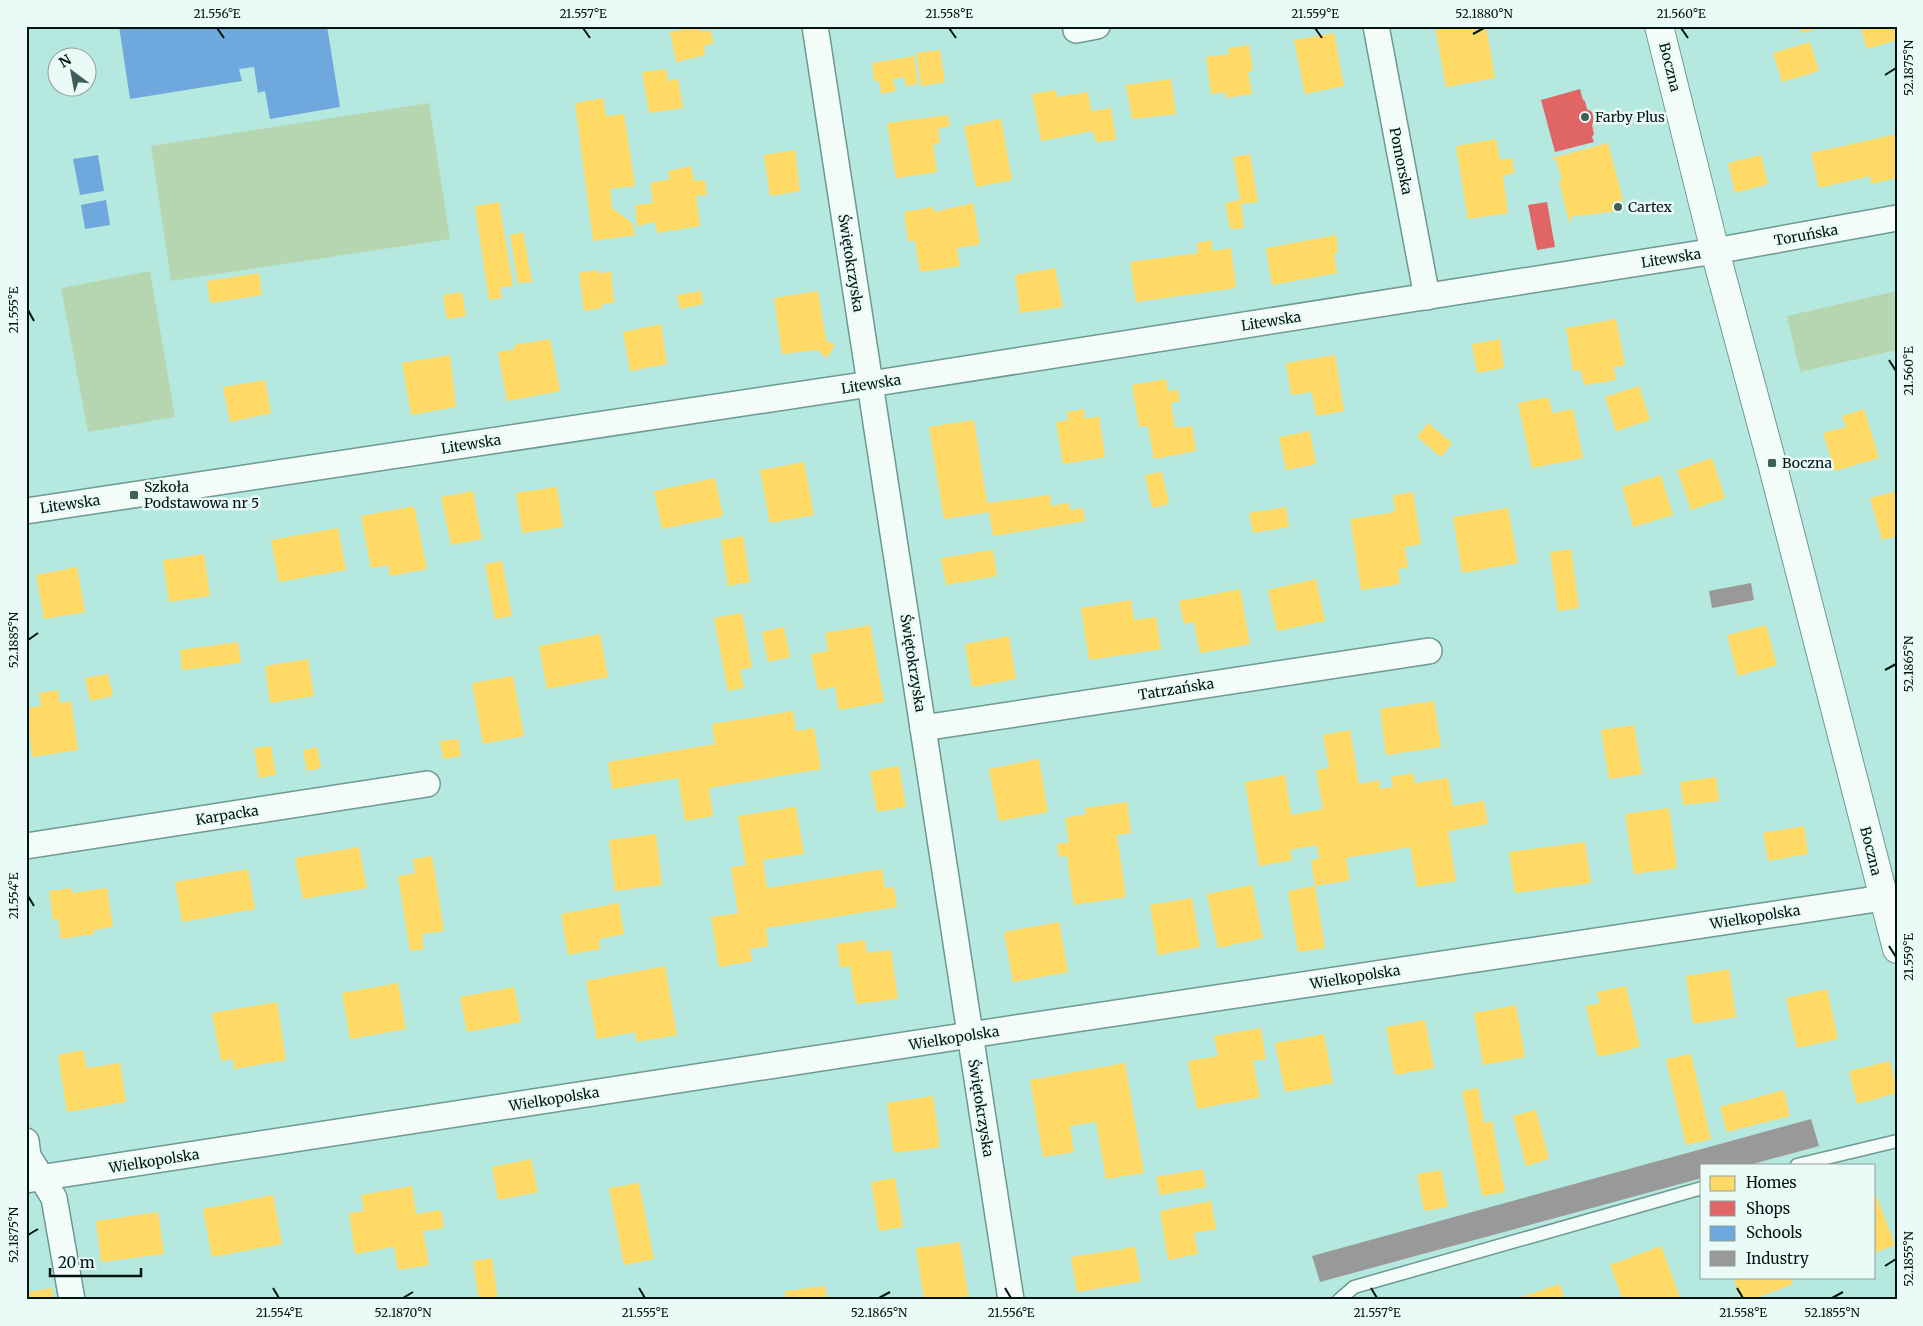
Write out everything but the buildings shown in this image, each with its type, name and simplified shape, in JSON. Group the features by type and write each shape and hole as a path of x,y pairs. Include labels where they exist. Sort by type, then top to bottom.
{"street":[{"name":"Świętokrzyska","path":"815,26 1010,1300"},
{"name":"Pomorska","path":"1376,26 1427,297"},
{"name":"Boczna","path":"1660,26 1715,251 1772,463 1897,949"},
{"name":"Toruńska","path":"1715,251 1897,218"},
{"name":"Litewska","path":"26,511 870,384 1715,251"},
{"name":"Tatrzańska","path":"923,728 1429,651"},
{"name":"Karpacka","path":"26,846 427,784"},
{"name":"Wielkopolska","path":"34,1179 969,1035 1883,898"},
{"path":"26,1140 34,1179 54,1198 72,1300"}],"lane":[{"path":"1801,1164 1897,1140"},
{"path":"1339,1300 1354,1287 1664,1197 1700,1188"}],"green space":[{"path":"429,103 450,239 171,281 151,146"},
{"path":"150,271 175,417 88,432 61,288"},
{"path":"1897,291 1897,350 1800,372 1787,316"}],"place":[{"name":"Farby Plus","path":"1585,117"},
{"name":"Cartex","path":"1618,207"},
{"name":"Boczna","path":"1772,463"},
{"name":"Szkoła Podstawowa nr 5","path":"134,495"}]}
